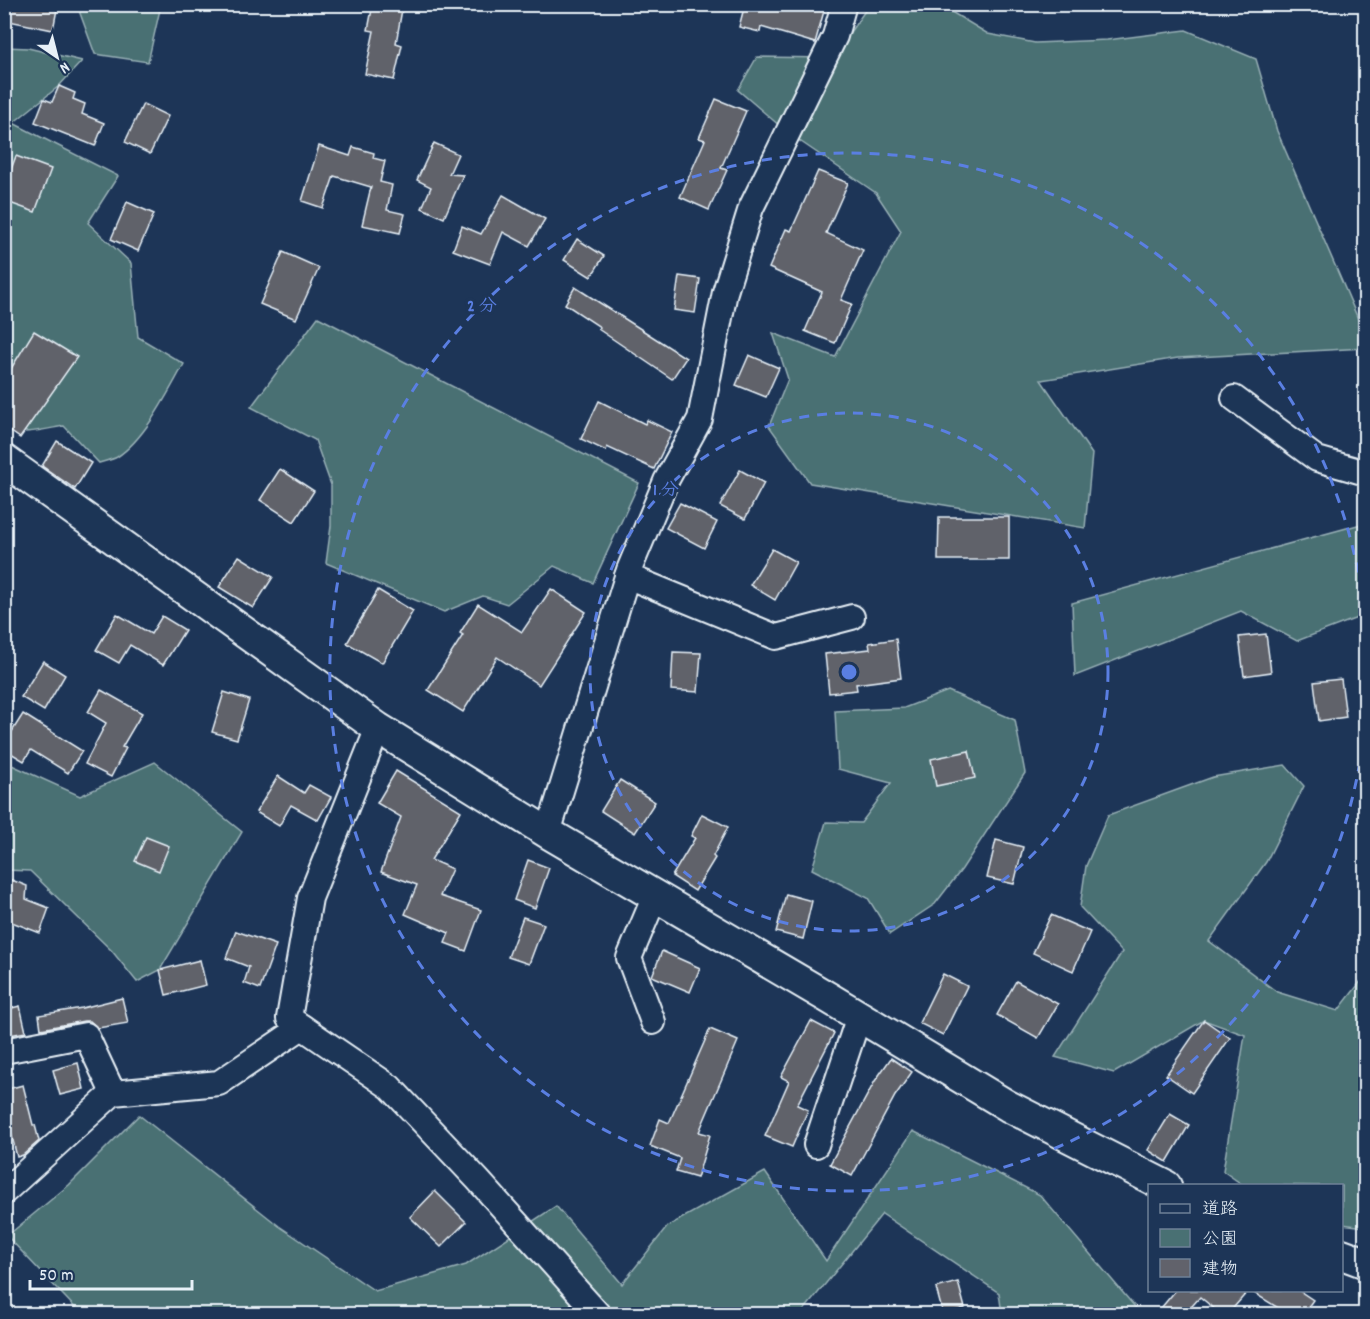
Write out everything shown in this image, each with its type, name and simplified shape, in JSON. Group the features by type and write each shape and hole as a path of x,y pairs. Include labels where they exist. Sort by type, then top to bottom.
{"street":[{"path":"548,833 627,576 666,481 700,419 725,292 751,208 835,36 844,4"},
{"path":"1234,398 1317,459 1365,473"},
{"path":"4,460 378,728 548,833 1008,1106 1164,1184"},
{"path":"627,576 776,637 852,617"},
{"path":"378,728 310,898 289,1018 390,1087 478,1180 598,1314"},
{"path":"653,1022 629,958 655,896"},
{"path":"816,1145 859,1016"},
{"path":"4,1192 113,1093 219,1083 302,1027"},
{"path":"4,1052 86,1035 113,1093"},
{"path":"1343,1255 1365,1263"}],"green space":[{"path":"77,5 161,5 148,62 95,54"},
{"path":"869,5 940,5 988,34 1035,43 1107,40 1186,30 1256,59 1277,131 1365,335 1365,348 1178,358 1041,380 1092,454 1085,528 810,483 769,426 788,379 773,333 835,357 901,231 876,193 788,133 738,90 757,57 832,58"},
{"path":"5,47 28,48 82,61 59,86 13,123 118,176 88,223 131,263 138,337 184,364 155,415 137,439 117,457 99,463 64,426 26,432 5,429"},
{"path":"318,317 639,483 593,583 554,566 507,604 483,596 444,612 326,563 331,526 331,485 315,440 251,407"},
{"path":"1365,523 1365,615 1297,641 1241,611 1075,676 1072,603"},
{"path":"948,691 1015,720 1025,773 962,869 935,904 890,934 868,898 812,869 826,822 861,823 891,783 838,769 835,711 904,708"},
{"path":"5,762 80,796 155,762 242,832 160,970 137,982 112,951 30,871 5,870"},
{"path":"1285,765 1304,786 1266,862 1209,941 1277,992 1338,1011 1365,976 1365,1227 1343,1224 1343,1184 1242,1184 1223,1171 1245,1035 1204,1020 1114,1073 1055,1057 1122,952 1080,907 1086,866 1108,815 1213,777"},
{"path":"139,1115 279,1226 375,1291 466,1265 556,1206 622,1284 668,1226 765,1172 826,1261 913,1131 1040,1195 1141,1314 1002,1314 999,1293 882,1214 801,1314 81,1314 7,1236 69,1185"}],"building":[{"path":"4,4 58,4 53,30 4,20"},
{"path":"373,4 403,4 396,43 402,45 394,80 365,74 374,31 368,30"},
{"path":"745,4 826,4 815,43 761,27 760,32 739,27"},
{"path":"59,86 75,93 73,99 85,104 82,114 104,123 95,146 35,122 44,99 52,102"},
{"path":"716,99 746,111 721,168 727,170 709,210 680,197 705,140 699,138"},
{"path":"143,104 168,116 150,154 125,142"},
{"path":"434,143 458,154 449,174 463,175 444,218 422,208 431,187 417,180"},
{"path":"319,146 350,156 353,147 374,153 373,158 385,161 380,182 392,185 387,210 405,214 400,233 362,225 371,187 334,176 323,208 302,201"},
{"path":"16,156 51,169 35,212 4,201 4,188"},
{"path":"818,171 848,183 826,233 863,250 841,300 852,304 835,343 805,331 822,292 769,268 786,229 791,231"},
{"path":"503,195 545,219 529,246 503,232 490,264 453,250 462,226 481,234"},
{"path":"127,202 154,214 138,251 111,239"},
{"path":"577,239 604,256 591,277 564,260"},
{"path":"283,252 319,268 296,319 260,304"},
{"path":"679,276 700,279 695,313 674,310"},
{"path":"575,287 686,358 672,379 565,304"},
{"path":"34,331 77,357 20,438 4,427 4,380"},
{"path":"749,355 779,368 766,397 736,385"},
{"path":"599,401 645,424 647,420 672,432 654,469 607,447 606,451 581,439"},
{"path":"57,441 91,463 75,489 42,466"},
{"path":"280,469 314,491 294,522 260,500"},
{"path":"740,470 764,483 745,519 720,506"},
{"path":"680,503 717,522 704,548 666,528"},
{"path":"939,517 1009,517 1009,560 938,560"},
{"path":"772,549 796,562 775,600 750,585"},
{"path":"239,556 273,577 253,608 219,587"},
{"path":"551,589 586,612 539,685 497,657 463,712 428,690 463,635 460,633 478,604 522,632"},
{"path":"378,590 413,611 382,663 347,643"},
{"path":"117,614 151,634 162,616 185,630 163,665 130,645 119,663 96,650"},
{"path":"1266,634 1271,672 1244,676 1239,637"},
{"path":"896,639 901,678 856,684 857,690 829,693 825,654 870,649 869,643"},
{"path":"673,652 701,653 698,692 671,690"},
{"path":"43,661 65,675 44,711 21,697"},
{"path":"1341,679 1346,717 1319,721 1314,682"},
{"path":"101,690 142,713 122,747 126,748 111,777 85,764 106,723 88,712"},
{"path":"224,692 249,700 237,739 212,732"},
{"path":"23,714 82,751 68,773 31,750 24,761 4,749 4,744"},
{"path":"969,751 975,778 936,786 931,759"},
{"path":"396,771 461,811 431,860 452,869 440,896 481,910 466,951 445,943 449,933 405,914 417,885 381,872 401,817 377,803"},
{"path":"278,776 304,793 309,785 331,797 318,820 291,805 279,826 256,812"},
{"path":"620,780 655,802 635,833 601,811"},
{"path":"702,814 728,827 713,856 715,858 695,891 672,876 695,838 691,836"},
{"path":"146,837 169,846 159,871 135,861"},
{"path":"996,840 1023,847 1014,884 987,878"},
{"path":"528,860 549,868 535,908 514,900"},
{"path":"4,877 27,886 26,899 49,908 40,933 4,919"},
{"path":"786,894 812,901 803,939 776,932"},
{"path":"1051,915 1090,932 1073,971 1033,953"},
{"path":"523,917 544,924 529,964 508,957"},
{"path":"236,931 276,945 260,989 244,983 249,967 226,958"},
{"path":"662,951 700,968 690,992 652,976"},
{"path":"200,960 206,985 166,995 160,970"},
{"path":"943,974 967,986 943,1035 919,1023"},
{"path":"1016,981 1058,1004 1038,1038 997,1015"},
{"path":"122,998 128,1023 98,1028 90,1021 84,1021 41,1029 39,1015"},
{"path":"20,1006 26,1032 4,1036 4,1010"},
{"path":"1204,1020 1230,1038 1192,1093 1166,1075"},
{"path":"811,1021 834,1033 797,1105 808,1110 792,1147 765,1136 789,1081 781,1077"},
{"path":"710,1029 738,1041 699,1132 710,1135 697,1178 676,1172 680,1158 650,1146 660,1119 669,1123"},
{"path":"891,1058 912,1072 895,1096 852,1176 830,1164 875,1081"},
{"path":"78,1063 84,1089 60,1095 53,1070"},
{"path":"23,1085 39,1141 23,1155 17,1157 7,1116 4,1117 4,1090"},
{"path":"1170,1114 1189,1125 1167,1162 1148,1150"},
{"path":"435,1191 466,1222 441,1247 410,1217"},
{"path":"958,1282 965,1308 943,1314 936,1288"},
{"path":"1174,1292 1247,1292 1228,1314 1221,1314 1200,1297 1185,1314 1156,1314"},
{"path":"1252,1292 1301,1292 1313,1300 1303,1314 1288,1314"}]}
